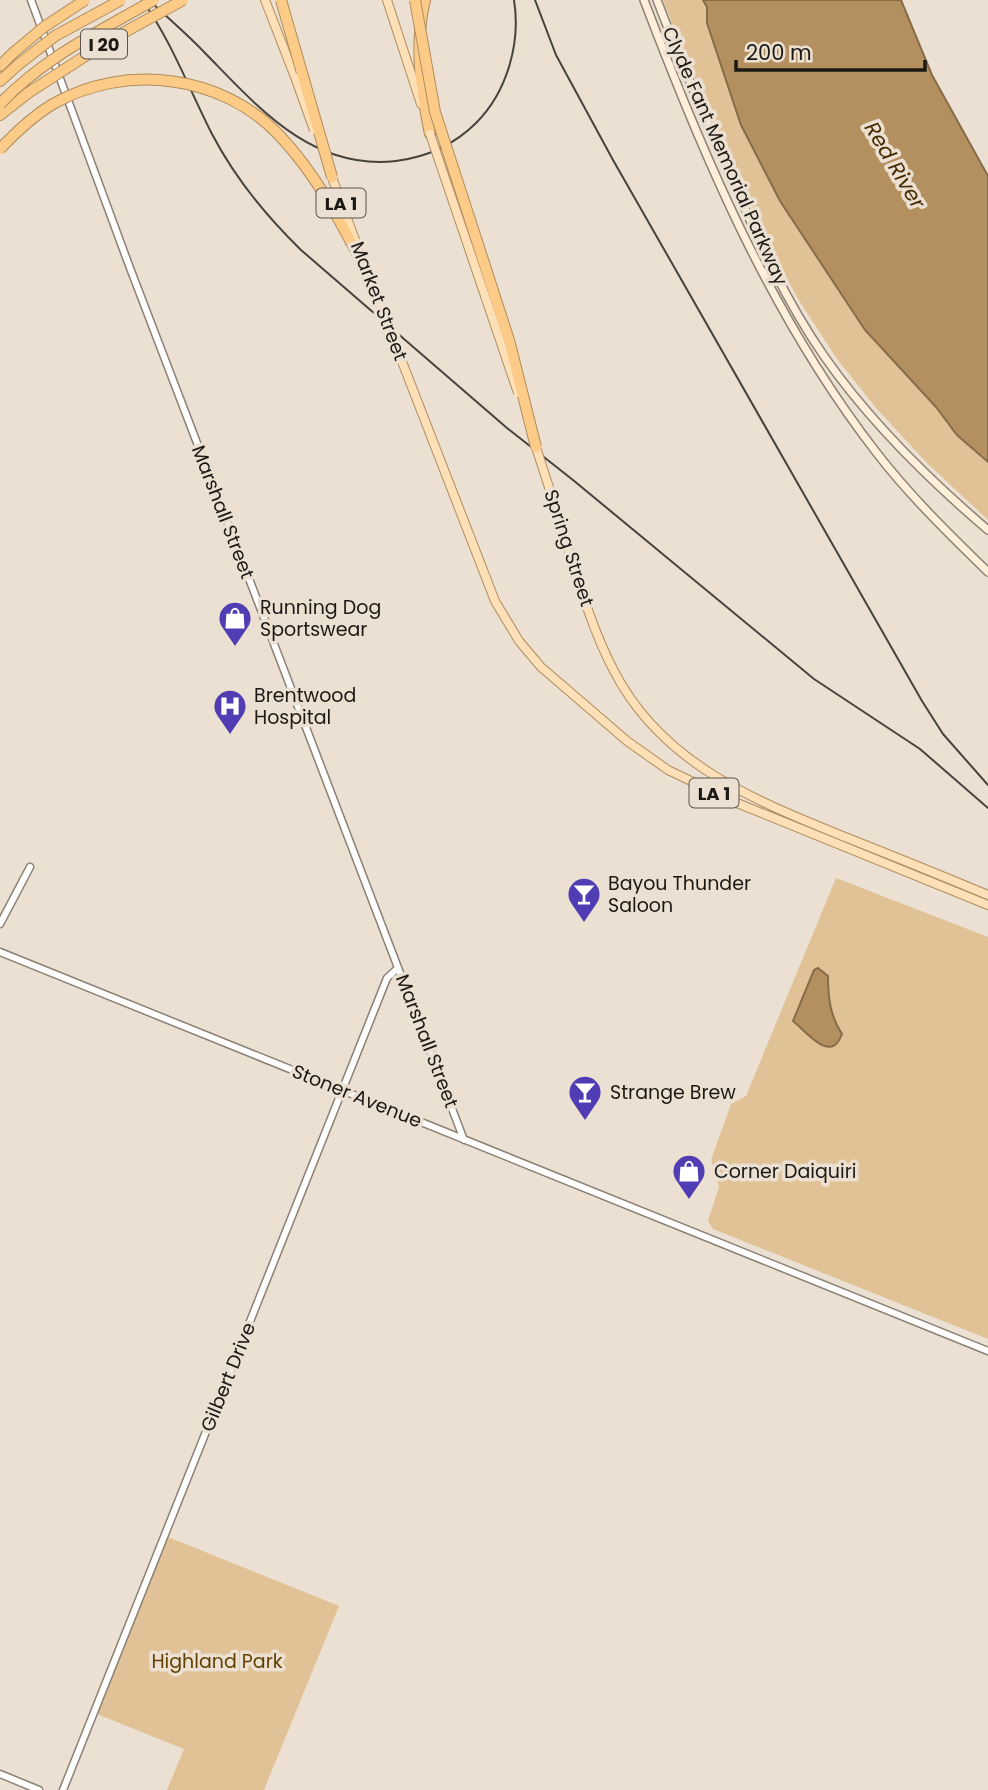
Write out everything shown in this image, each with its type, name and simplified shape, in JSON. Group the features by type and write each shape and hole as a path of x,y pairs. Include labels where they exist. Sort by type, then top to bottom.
{"highway":[{"name":"I 20","path":"0,66 44,27 85,0"},
{"path":"0,81 68,27 121,0"},
{"path":"0,104 51,60 154,0"},
{"name":"I 20","path":"0,115 28,93 110,40 183,0"},
{"path":"281,0 332,177"},
{"path":"415,0 435,112 509,340 536,447"},
{"path":"425,0 419,51 423,99 430,134"},
{"path":"0,149 36,115 93,87 140,79 181,82 203,88 225,96 252,112 289,146 336,213 370,279"}],"main road":[{"name":"Market Street","path":"265,0 495,600 519,641 541,667 626,741 668,769 728,799 988,905"},
{"name":"Spring Street","path":"387,0 592,619 614,671 643,715 681,752 709,774 762,803 988,895"},
{"name":"Clyde Fant Memorial Parkway","path":"644,0 704,149 764,275 804,347 877,453 988,572"},
{"name":"Clyde Fant Memorial Parkway","path":"657,0 702,113 749,219 805,327 846,386 879,426 988,530"}],"street":[{"name":"Marshall Street","path":"31,0 135,281 464,1140"},
{"path":"0,924 30,867"},
{"name":"Stoner Avenue","path":"0,952 988,1351"},
{"name":"Gilbert Drive","path":"63,1790 387,978 398,968"},
{"path":"0,1774 39,1790"}],"green space":[{"path":"663,0 703,0 765,169 780,201 865,330 936,407 957,435 988,462 988,520 926,462 877,409 837,359 798,299 767,241 705,105"},
{"path":"836,878 988,937 988,1339 713,1229 708,1221 719,1187 711,1160 731,1104 746,1096"},
{"name":"Highland Park","path":"168,1537 339,1606 264,1790 167,1790 184,1749 97,1714"}],"water":[{"name":"Red River","path":"703,0 901,0 932,75 988,176 988,462 957,435 936,407 865,330 780,201 741,125 707,23 707,7"},
{"path":"818,968 828,976 831,1006 842,1034 832,1046 818,1043 793,1021 814,970"}],"railway":[{"path":"142,0 171,49 212,134 231,166 264,210 301,250 507,428 814,679 920,749 988,808"},
{"path":"151,2 245,94 289,131 338,156 366,161 396,161 429,153 449,144 487,111 503,82 513,50 516,16 514,0"},
{"path":"535,0 556,55 613,160 922,701 943,734 988,785"}],"place":[{"name":"Running Dog Sportswear","path":"235,648"},
{"name":"Brentwood Hospital","path":"230,736"},
{"name":"Bayou Thunder Saloon","path":"584,924"},
{"name":"Strange Brew","path":"585,1122"},
{"name":"Corner Daiquiri","path":"689,1201"}]}
